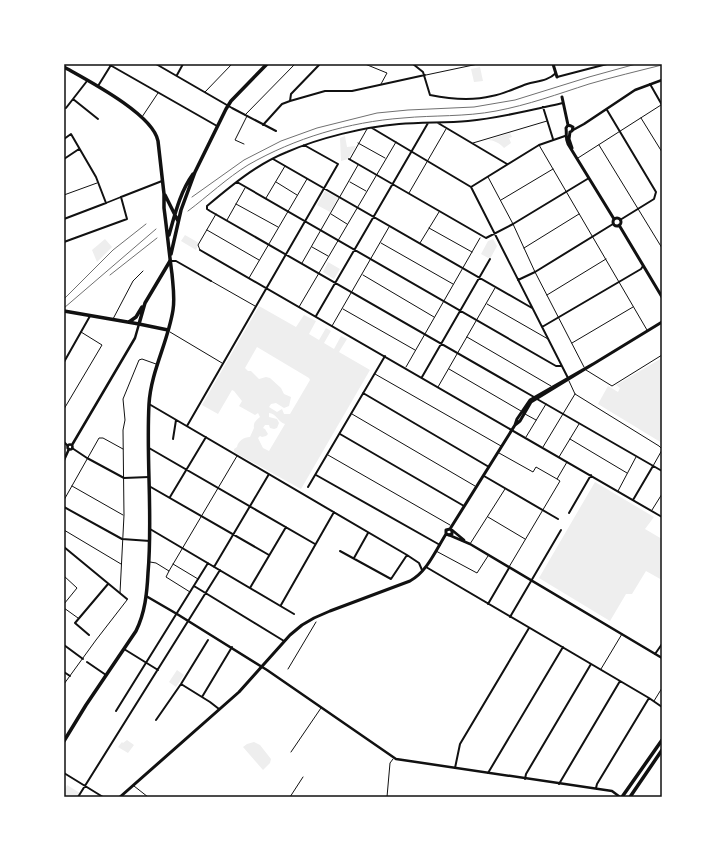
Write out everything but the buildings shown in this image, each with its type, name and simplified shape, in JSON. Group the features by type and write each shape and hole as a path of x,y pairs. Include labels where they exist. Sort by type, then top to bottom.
{"main road":[{"path":"129,322 136,317 170,260 178,224 195,172 230,101 267,64"},
{"path":"553,64 557,77"},
{"path":"64,67 114,96 150,125 156,136 163,181 164,208 174,303 168,330 156,364 150,392 150,541 146,596 139,626 86,705 64,741"},
{"path":"562,97 568,126 566,128 570,131"},
{"path":"568,126 571,126 569,140 572,149"},
{"path":"570,131 565,136 568,144 578,158 614,219 613,224 616,226 619,225"},
{"path":"168,238 175,214 188,180 195,172"},
{"path":"164,194 177,218 178,224"},
{"path":"614,219 617,218 620,220 619,225 643,268 662,297"},
{"path":"140,324 145,303"},
{"path":"64,311 168,330"},
{"path":"535,398 662,322"},
{"path":"448,535 446,530 451,528 515,425 520,421 523,412 535,398 552,386 568,379"},
{"path":"120,797 248,682 299,627 314,618 410,581 423,571 440,544 448,535 452,534 451,528"},
{"path":"621,797 662,740"},
{"path":"630,797 662,750"}],"street":[{"path":"98,86 111,64 217,126"},
{"path":"156,64 276,131"},
{"path":"176,76 183,64"},
{"path":"412,64 422,70 425,75 430,95 448,99 469,99 492,96 526,84 550,78 556,73"},
{"path":"557,77 607,64"},
{"path":"290,101 291,94 318,65"},
{"path":"263,124 282,104 290,101 325,91 352,91 425,75"},
{"path":"66,108 88,80"},
{"path":"570,131 607,110 635,90 662,80"},
{"path":"650,84 662,105"},
{"path":"73,99 98,119"},
{"path":"563,103 497,118 367,128 304,146 273,159 237,182 207,206 207,209 662,471"},
{"path":"543,107 554,139"},
{"path":"607,110 656,192 654,199 620,220"},
{"path":"437,122 507,164"},
{"path":"316,316 428,123"},
{"path":"371,128 471,187 568,379"},
{"path":"64,139 71,134 98,182 106,203"},
{"path":"471,187 539,144 565,136"},
{"path":"187,426 338,164 304,146"},
{"path":"64,158 80,149"},
{"path":"273,159 532,308"},
{"path":"349,159 486,238 513,224 589,178"},
{"path":"64,219 163,181"},
{"path":"237,182 556,366 562,366"},
{"path":"64,242 128,217 120,197"},
{"path":"518,280 535,272 613,224"},
{"path":"200,250 662,517"},
{"path":"422,377 490,258"},
{"path":"170,260 176,261 211,281"},
{"path":"542,327 643,268"},
{"path":"64,362 90,316"},
{"path":"64,460 70,447 135,338 140,324"},
{"path":"308,487 385,356"},
{"path":"363,393 489,467"},
{"path":"149,404 407,555 419,563 423,571"},
{"path":"173,439 176,420"},
{"path":"340,434 464,506"},
{"path":"170,497 206,437"},
{"path":"64,442 87,458 124,478 149,477"},
{"path":"149,448 315,544"},
{"path":"633,500 653,466"},
{"path":"214,567 269,474"},
{"path":"316,475 440,544"},
{"path":"569,513 591,475"},
{"path":"484,476 558,519"},
{"path":"149,486 269,555"},
{"path":"64,507 122,539 150,541"},
{"path":"280,605 334,512"},
{"path":"250,588 286,527"},
{"path":"451,528 469,544"},
{"path":"150,529 294,614"},
{"path":"510,617 530,580 561,530"},
{"path":"354,558 368,533"},
{"path":"448,535 469,544 662,658"},
{"path":"64,547 127,600"},
{"path":"340,551 391,579 407,555"},
{"path":"116,711 208,563"},
{"path":"426,567 662,707"},
{"path":"488,604 509,568"},
{"path":"78,797 220,570"},
{"path":"90,635 75,623 108,584"},
{"path":"194,586 284,642"},
{"path":"146,596 262,666 394,758 596,789 612,792 621,797"},
{"path":"455,768 460,744 529,628"},
{"path":"156,720 181,684 208,640"},
{"path":"655,654 662,644"},
{"path":"64,645 83,659"},
{"path":"202,697 232,647"},
{"path":"488,773 562,647"},
{"path":"124,649 158,670"},
{"path":"87,662 106,675"},
{"path":"525,779 526,774 591,664"},
{"path":"64,672 70,676"},
{"path":"558,784 620,681"},
{"path":"181,684 219,709"},
{"path":"596,789 597,784 649,698"},
{"path":"64,773 102,797"}],"lane":[{"path":"205,92 232,64"},
{"path":"244,144 234,140 246,115 295,64"},
{"path":"366,64 387,73 381,85"},
{"path":"425,75 478,64"},
{"path":"142,118 158,92"},
{"path":"578,158 662,105"},
{"path":"641,118 662,152"},
{"path":"472,143 548,121"},
{"path":"349,159 367,128"},
{"path":"409,193 446,128"},
{"path":"299,307 396,142"},
{"path":"358,143 386,159"},
{"path":"539,144 648,331"},
{"path":"599,145 662,248"},
{"path":"302,263 359,165"},
{"path":"266,198 285,166"},
{"path":"501,201 553,169"},
{"path":"488,176 585,369 612,386 662,355"},
{"path":"249,278 307,178"},
{"path":"349,181 367,191"},
{"path":"64,195 98,182"},
{"path":"275,182 298,195"},
{"path":"226,220 246,187"},
{"path":"236,204 279,227"},
{"path":"420,244 439,211"},
{"path":"200,250 198,245 216,214"},
{"path":"330,214 348,224"},
{"path":"523,248 580,214"},
{"path":"332,326 390,226"},
{"path":"429,228 472,252"},
{"path":"207,230 260,261"},
{"path":"405,368 480,238"},
{"path":"381,242 453,285"},
{"path":"311,247 329,257"},
{"path":"547,295 606,259"},
{"path":"112,320 132,281 143,271"},
{"path":"362,275 435,317"},
{"path":"211,281 256,306"},
{"path":"438,387 495,287"},
{"path":"486,304 548,339"},
{"path":"572,344 634,306"},
{"path":"342,308 415,350"},
{"path":"168,330 172,335 223,364"},
{"path":"64,409 102,345 81,331"},
{"path":"467,337 552,386"},
{"path":"120,593 124,515 123,430 125,420 123,399 138,360 142,359 156,364"},
{"path":"448,369 536,420"},
{"path":"375,374 502,447"},
{"path":"568,379 575,394 655,443 662,450 653,466"},
{"path":"543,448 575,394"},
{"path":"526,438 546,404"},
{"path":"351,414 477,487"},
{"path":"559,457 579,423"},
{"path":"64,500 99,438 103,438 123,449"},
{"path":"570,438 627,473"},
{"path":"498,453 533,472 536,467 560,481 509,568"},
{"path":"328,455 451,528"},
{"path":"190,592 166,577 237,456"},
{"path":"617,491 636,456"},
{"path":"557,479 567,462"},
{"path":"72,486 124,515"},
{"path":"469,544 505,488"},
{"path":"652,511 662,494"},
{"path":"488,516 526,539"},
{"path":"64,530 122,564"},
{"path":"436,551 477,573 488,555"},
{"path":"149,562 156,563 169,571"},
{"path":"173,564 198,579"},
{"path":"64,576 78,588 64,604"},
{"path":"64,684 127,600"},
{"path":"64,608 79,618"},
{"path":"288,669 316,622"},
{"path":"601,670 622,634"},
{"path":"654,702 662,688"},
{"path":"291,752 322,708"},
{"path":"387,797 390,763 394,758"},
{"path":"290,797 303,777"},
{"path":"133,785 148,797"}],"shaded area":[{"path":"480,67 483,81 474,82 471,69"},
{"path":"510,133 512,137 509,138 511,143 504,148 496,142 488,140"},
{"path":"345,136 347,147 356,146 348,159 341,161 340,138"},
{"path":"325,191 338,198 330,212 317,205"},
{"path":"185,235 199,243 196,250 181,241"},
{"path":"105,239 112,247 97,262 92,250"},
{"path":"493,239 497,246 490,259 481,254 488,241"},
{"path":"328,262 340,269 334,279 323,272"},
{"path":"259,306 296,327 304,315 316,321 309,334 319,340 326,328 331,331 324,343 334,349 341,336 347,339 339,352 370,370 301,489 234,452 234,449 240,441 250,437 254,428 254,423 260,417 258,413 255,415 239,406 242,401 234,391 232,390 218,414 202,405","holes":["257,347 310,380 290,414 284,414 282,409 277,412 269,407 271,404 276,403 284,408 289,406 291,397 284,394 281,388 270,378 266,377 259,379 251,371 248,371 245,368","269,413 273,414 285,424 269,451 263,448 258,438 268,434 263,428 265,425 269,425 270,428 277,428 279,423 277,419 269,417"]},
{"path":"662,358 662,443 598,404 608,386 618,392 620,388 616,385"},
{"path":"595,482 654,517 645,529 662,539 662,580 646,571 632,594 626,594 610,621 539,578"},
{"path":"177,670 184,675 176,687 169,682"},
{"path":"127,740 134,745 128,753 118,747 122,742 123,743"},
{"path":"254,742 260,745 271,759 270,763 263,770 243,747"},
{"path":"67,785 80,793 77,797 64,797 64,792"}],"railway":[{"path":"192,197 244,160 281,141 317,128 377,113 474,107 515,100 636,64"},
{"path":"188,211 240,170 266,155 303,139 363,123 383,120 473,114 508,109 598,81 662,65"},
{"path":"64,299 113,250 146,224"},
{"path":"64,308 156,229"},
{"path":"110,275 157,238"}]}
